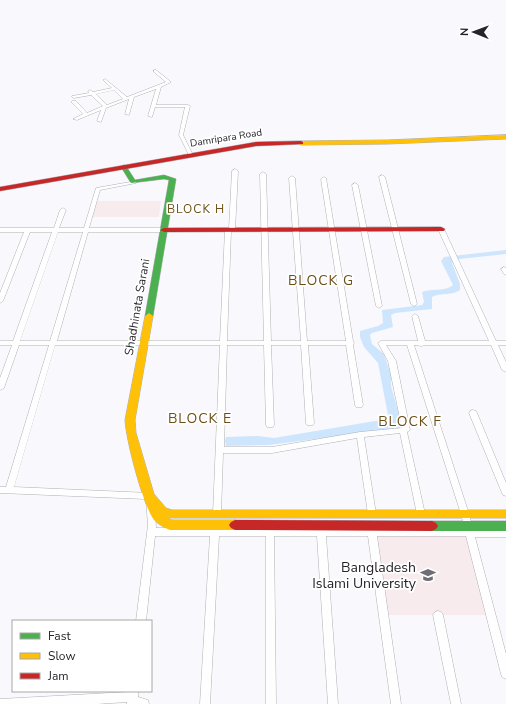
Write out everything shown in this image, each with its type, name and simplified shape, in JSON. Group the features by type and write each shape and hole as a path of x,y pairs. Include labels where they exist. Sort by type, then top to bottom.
{"street":[{"path":"75,119 169,82 155,71"},
{"path":"105,80 126,99"},
{"path":"150,116 159,86"},
{"path":"86,115 74,100 92,92 115,89"},
{"path":"92,92 105,107"},
{"path":"126,114 132,97"},
{"path":"153,106 188,106 181,135 192,155"},
{"path":"99,121 105,107"},
{"name":"Damripara Road","path":"0,188 262,143 372,142 506,137"},
{"path":"9,491 98,189 134,182 124,167"},
{"path":"217,514 224,343 234,171"},
{"path":"263,174 270,424"},
{"name":"Shadhinata Sarani","path":"134,182 164,177 173,179 130,414 130,426 152,506 157,517 172,525"},
{"path":"382,177 414,304"},
{"path":"292,178 310,423"},
{"path":"324,179 351,343 359,405"},
{"path":"355,185 365,229 379,306"},
{"path":"0,388 63,210"},
{"path":"0,230 441,229 506,370"},
{"path":"0,301 28,230"},
{"path":"415,316 422,344"},
{"path":"0,344 351,343"},
{"path":"421,514 404,431 406,430 392,361 381,344 506,343"},
{"path":"410,344 465,514 506,674"},
{"path":"473,413 506,493"},
{"path":"219,450 272,450 360,435 404,431"},
{"path":"360,435 372,514"},
{"path":"0,490 150,496 162,510 175,514 506,514"},
{"path":"141,620 152,529 150,496"},
{"path":"172,525 175,514"},
{"path":"152,529 172,525 469,530 506,533"},
{"path":"152,529 215,533 372,533 469,530 506,526"},
{"path":"205,704 215,533"},
{"path":"270,533 271,704"},
{"path":"321,533 333,704"},
{"path":"372,533 396,704"},
{"path":"438,615 456,704"},
{"path":"0,704 132,699 144,704"}],"shaded area":[{"path":"95,201 161,201 159,217 91,217"},
{"name":"Bangladesh Islami University","path":"375,535 466,535 486,615 386,615"}],"water":[{"path":"506,250 506,254 459,259 452,263 460,284 460,290 454,293 432,297 432,309 395,313 391,315 393,327 372,333 370,335 372,344 384,354 391,375 391,386 401,422 400,428 269,445 226,446 226,437 258,436 274,438 387,419 388,415 378,363 364,347 360,337 360,331 383,323 382,310 422,305 424,302 422,292 442,289 453,285 441,261 444,257"}],"traffic: fast":[{"path":"124,167 133,182 164,177 173,179 149,316"},
{"path":"432,526 506,526"}],"traffic: slow":[{"path":"301,143 388,142 506,137"},
{"path":"149,316 130,420 131,433 152,506 159,518 170,525 235,525"},
{"path":"152,498 162,511 172,514 506,514"}],"traffic: jam":[{"path":"0,189 256,144 301,143"},
{"path":"164,230 441,229"},
{"path":"235,525 432,526"}],"place":[{"name":"Bangladesh Islami University","path":"428,575"}],"district":[{"name":"BLOCK H","path":"196,209"},
{"name":"BLOCK G","path":"321,280"},
{"name":"BLOCK E","path":"200,418"},
{"name":"BLOCK F","path":"410,421"}]}
